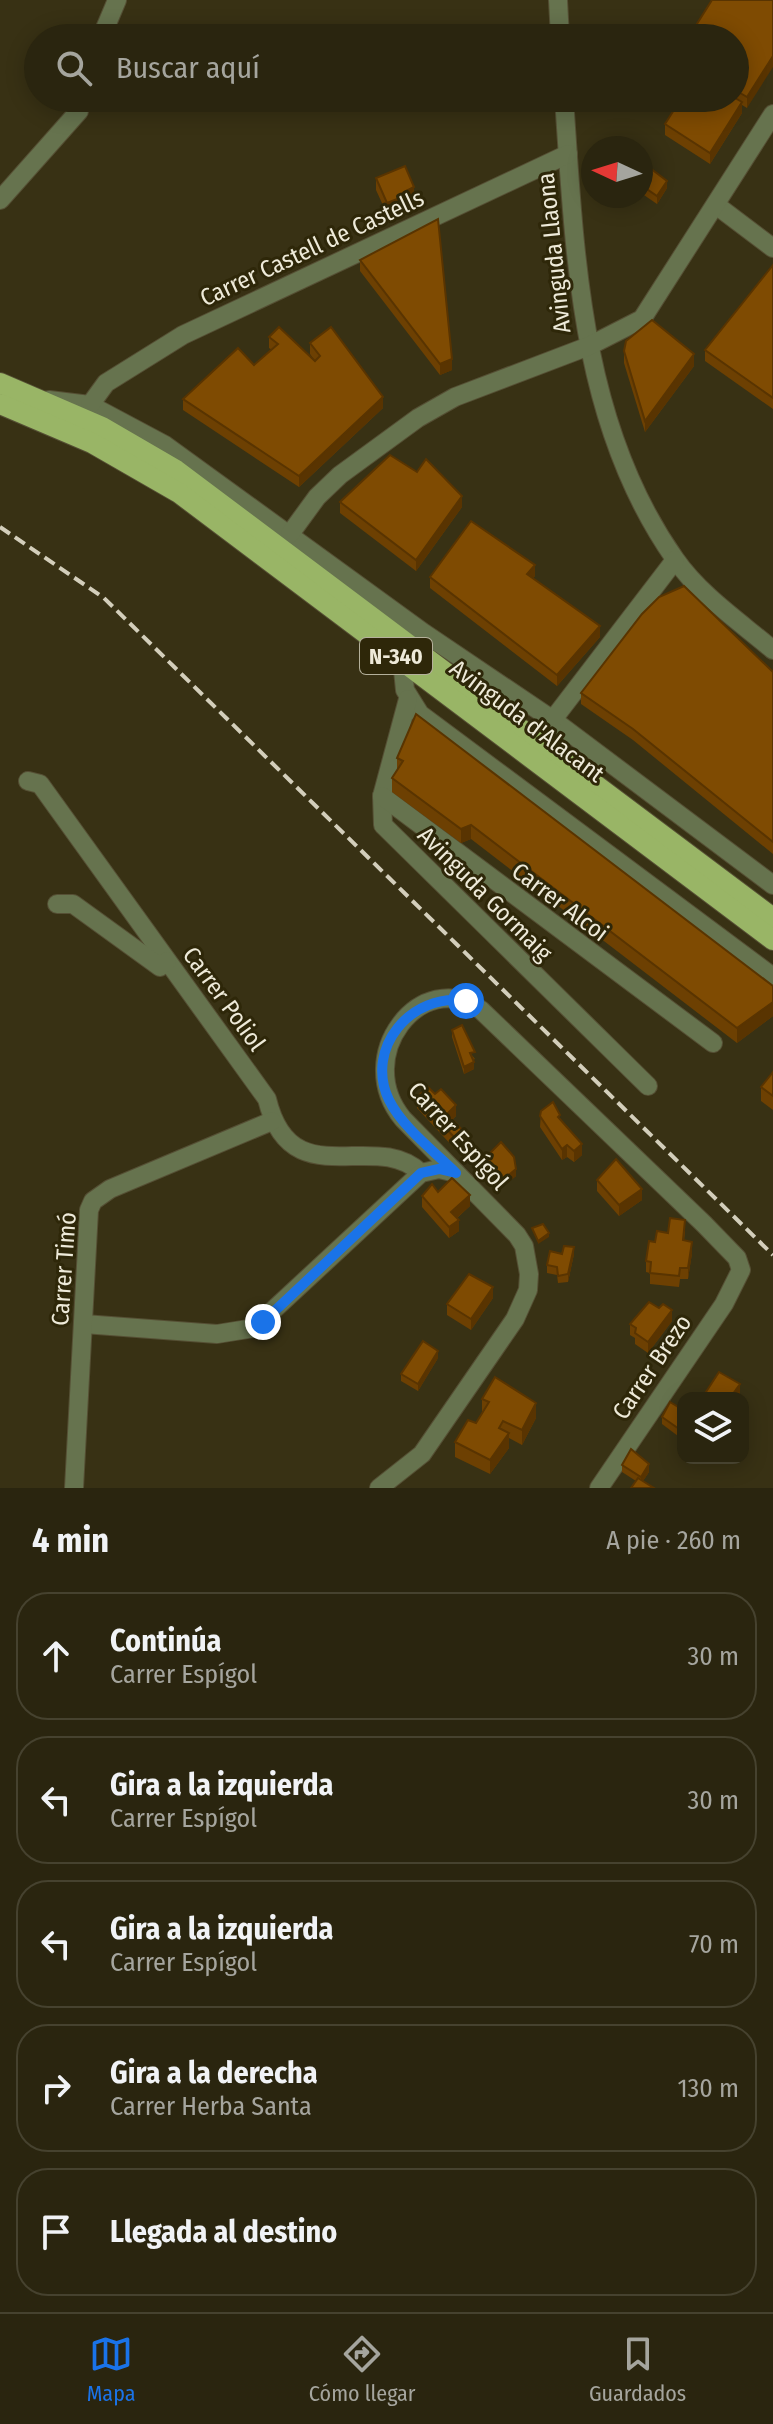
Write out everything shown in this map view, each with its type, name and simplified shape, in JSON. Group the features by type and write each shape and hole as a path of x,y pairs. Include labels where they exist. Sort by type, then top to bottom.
{"main road":[{"name":"Avinguda d'Alacant","path":"0,383 102,427 176,470 773,918"},
{"name":"Avinguda d'Alacant","path":"0,404 92,443 152,476 773,940"}],"street":[{"path":"107,24 117,0"},
{"path":"558,0 559,24"},
{"path":"0,200 78,112"},
{"name":"Avinguda Llaona","path":"565,112 589,346 601,400 621,455 675,560 696,584 773,650"},
{"path":"290,534 317,497 340,475 418,418 502,377 589,346 642,319 773,114"},
{"name":"Carrer Castell de Castells","path":"90,405 106,383 183,335 568,154"},
{"path":"716,205 773,248"},
{"path":"38,399 90,405 165,445 424,633 553,720 773,885"},
{"path":"538,739 675,560"},
{"path":"402,660 408,699 420,714 773,977"},
{"name":"Avinguda Gormaig","path":"408,699 382,796 383,825 648,1086"},
{"name":"Carrer Poliol","path":"28,781 40,784 267,1099 272,1121 286,1139 305,1152 405,1163 421,1173 439,1169 456,1173"},
{"name":"Carrer Alcoi","path":"382,796 713,1043"},
{"path":"57,904 73,904 160,967 167,961"},
{"name":"Carrer Espígol","path":"379,1488 422,1454 515,1319 528,1290 527,1259 517,1235 394,1108 383,1074 391,1038 407,1016 433,1003 455,1000 475,1005 704,1224 737,1258 741,1270"},
{"name":"Carrer Timó","path":"74,1488 89,1210 93,1201 110,1189 272,1121"},
{"path":"84,1324 217,1334 254,1328 421,1173"},
{"name":"Carrer Brezo","path":"599,1488 724,1304 741,1270"}],"building":[{"path":"712,0 773,0 773,56 749,94 749,24 697,24"},
{"path":"673,112 736,112 710,153 665,124"},
{"path":"405,166 414,187 404,192 405,196 387,203 376,178"},
{"path":"653,170 667,181 657,196 653,193"},
{"path":"438,219 452,359 440,364 360,260"},
{"path":"773,265 773,398 705,350"},
{"path":"652,320 694,354 645,421 624,351 626,341"},
{"path":"279,327 315,361 320,356 310,343 331,327 383,397 299,476 183,399 238,348 254,365 278,344 269,337"},
{"path":"390,455 417,472 426,459 462,496 416,560 340,502"},
{"path":"471,521 535,565 527,574 600,626 557,675 430,577"},
{"path":"684,586 773,672 773,842 633,729 581,693 642,614 659,597"},
{"path":"416,714 773,986 773,1002 737,1028 471,825 461,829 392,778 403,761 397,758"},
{"path":"462,1025 475,1052 470,1053 474,1062 464,1067 452,1030"},
{"path":"773,1072 773,1096 761,1087"},
{"path":"428,1087 435,1094 441,1089 456,1105 447,1114 463,1131 455,1138 417,1097"},
{"path":"553,1102 560,1115 558,1117 582,1144 574,1151 567,1145 562,1149 540,1116 541,1111"},
{"path":"501,1142 514,1157 516,1169 500,1182 483,1160"},
{"path":"616,1159 642,1189 619,1205 597,1180"},
{"path":"452,1178 470,1195 451,1212 459,1220 449,1227 422,1196 432,1184 438,1192"},
{"path":"670,1218 685,1220 683,1240 692,1242 688,1268 680,1268 679,1276 650,1273 651,1262 646,1261 649,1241 655,1242 657,1231 668,1233"},
{"path":"543,1224 549,1233 538,1241 532,1228"},
{"path":"564,1246 574,1247 568,1274 558,1276 557,1267 547,1265 550,1251 562,1254"},
{"path":"469,1274 493,1287 471,1319 447,1304"},
{"path":"649,1302 659,1308 663,1304 672,1310 648,1342 635,1333 636,1328 630,1324"},
{"path":"423,1341 438,1351 418,1384 401,1374"},
{"path":"719,1372 740,1384 734,1392 706,1392"},
{"path":"495,1377 536,1403 522,1430 503,1421 499,1428 509,1433 490,1460 455,1442 468,1420 476,1423 489,1402 482,1399"},
{"path":"670,1402 677,1406 677,1428 662,1417"},
{"path":"631,1449 649,1464 641,1477 622,1465"},
{"path":"638,1478 654,1488 631,1488"}],"railway":[{"path":"0,527 104,598 773,1255"}],"route":[{"path":"263,1322 421,1173 439,1169 456,1173 394,1108 386,1092 383,1065 391,1038 407,1016 433,1003 466,1001"}]}
